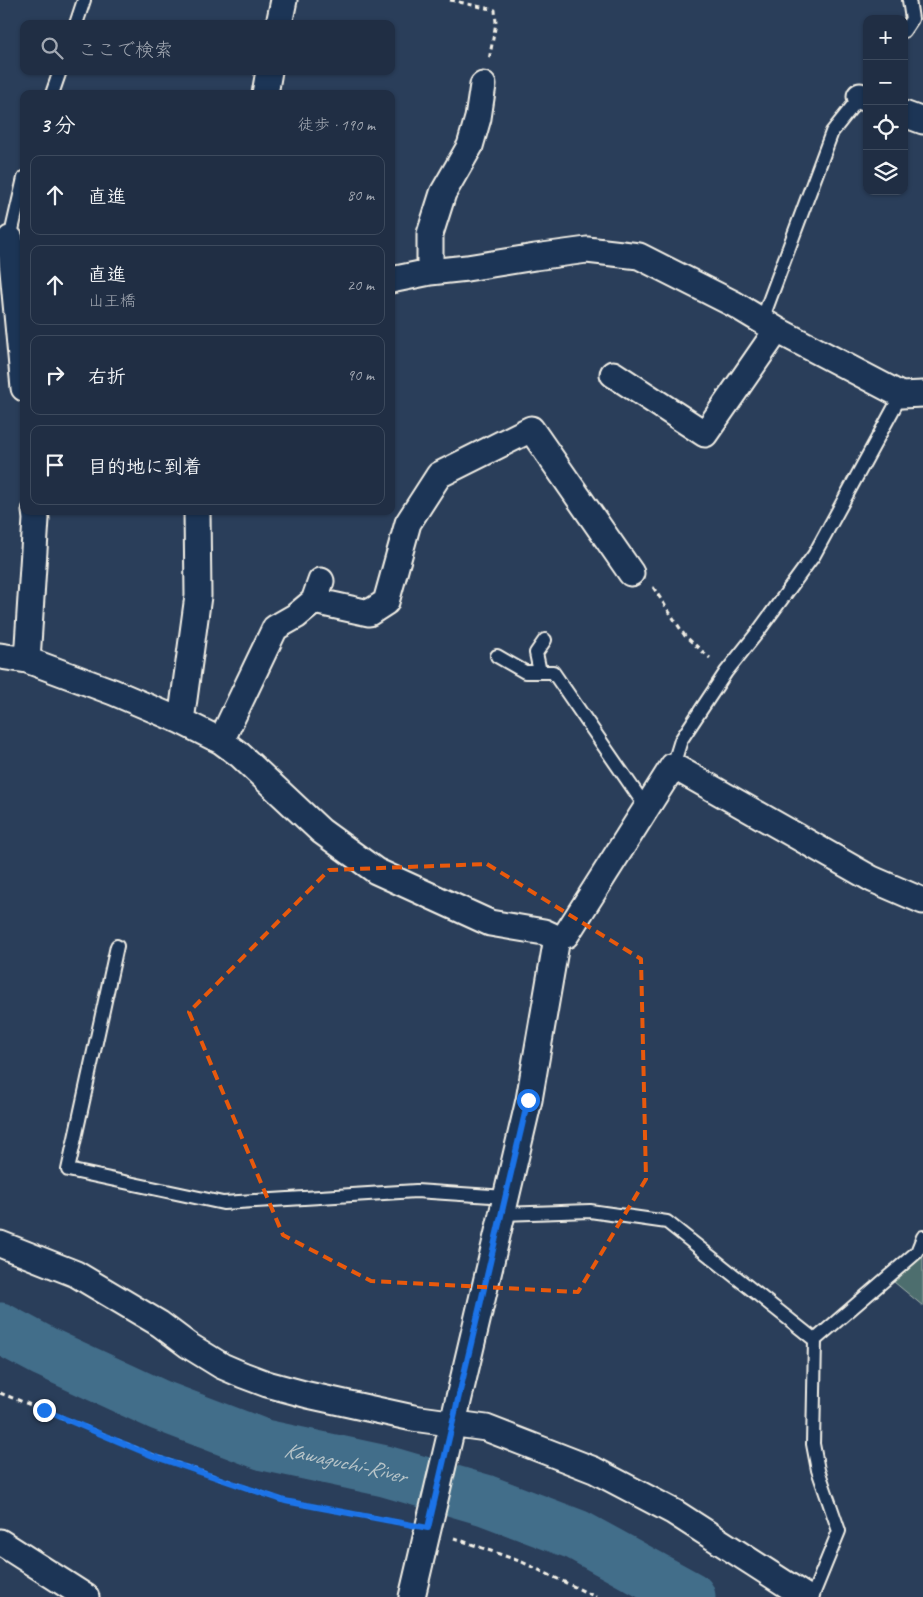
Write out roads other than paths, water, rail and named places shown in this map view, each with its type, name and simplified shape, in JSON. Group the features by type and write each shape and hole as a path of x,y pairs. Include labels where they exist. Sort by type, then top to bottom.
{"street":[{"path":"280,20 284,0"},
{"path":"266,90 268,75"},
{"path":"430,272 430,234 443,193 470,146 478,118 483,85"},
{"path":"908,115 923,121"},
{"path":"11,239 20,342"},
{"path":"395,279 430,272 587,250 639,256 734,304 769,325 912,394"},
{"path":"613,374 705,434 769,325"},
{"path":"221,741 275,628 296,616 317,591 369,613 386,602 408,523 439,475 531,429 641,578"},
{"path":"27,660 36,515"},
{"path":"181,721 198,596 196,515"},
{"path":"0,656 27,660 113,692 181,721 221,741 240,755 321,831 376,871 490,923 544,932 557,938 566,935 673,766 872,879 923,900"},
{"path":"412,1597 528,1100 557,938"},
{"path":"0,1244 76,1274 160,1324 202,1354 222,1366 243,1375 267,1384 308,1395 413,1418 451,1432 486,1428 594,1470 674,1512 806,1597"},
{"path":"0,1542 86,1597"}],"lane":[{"path":"77,20 84,0"},
{"path":"908,24 912,19 909,0"},
{"path":"53,90 59,75"},
{"path":"769,325 832,132 863,96"},
{"path":"11,239 20,197"},
{"path":"673,766 681,740 726,672 814,555 912,394"},
{"path":"540,672 536,653 545,640"},
{"path":"497,656 525,672 554,672 639,797 650,803"},
{"path":"117,946 68,1170 223,1203 416,1191 504,1206 590,1211 667,1222 815,1340"},
{"path":"812,1597 839,1531 818,1470 813,1444 815,1340 916,1252 923,1237"}],"waterway":[{"name":"Kawaguchi-River","path":"0,1328 45,1352 159,1405 264,1445 385,1471 485,1500 577,1535 690,1597"}]}
